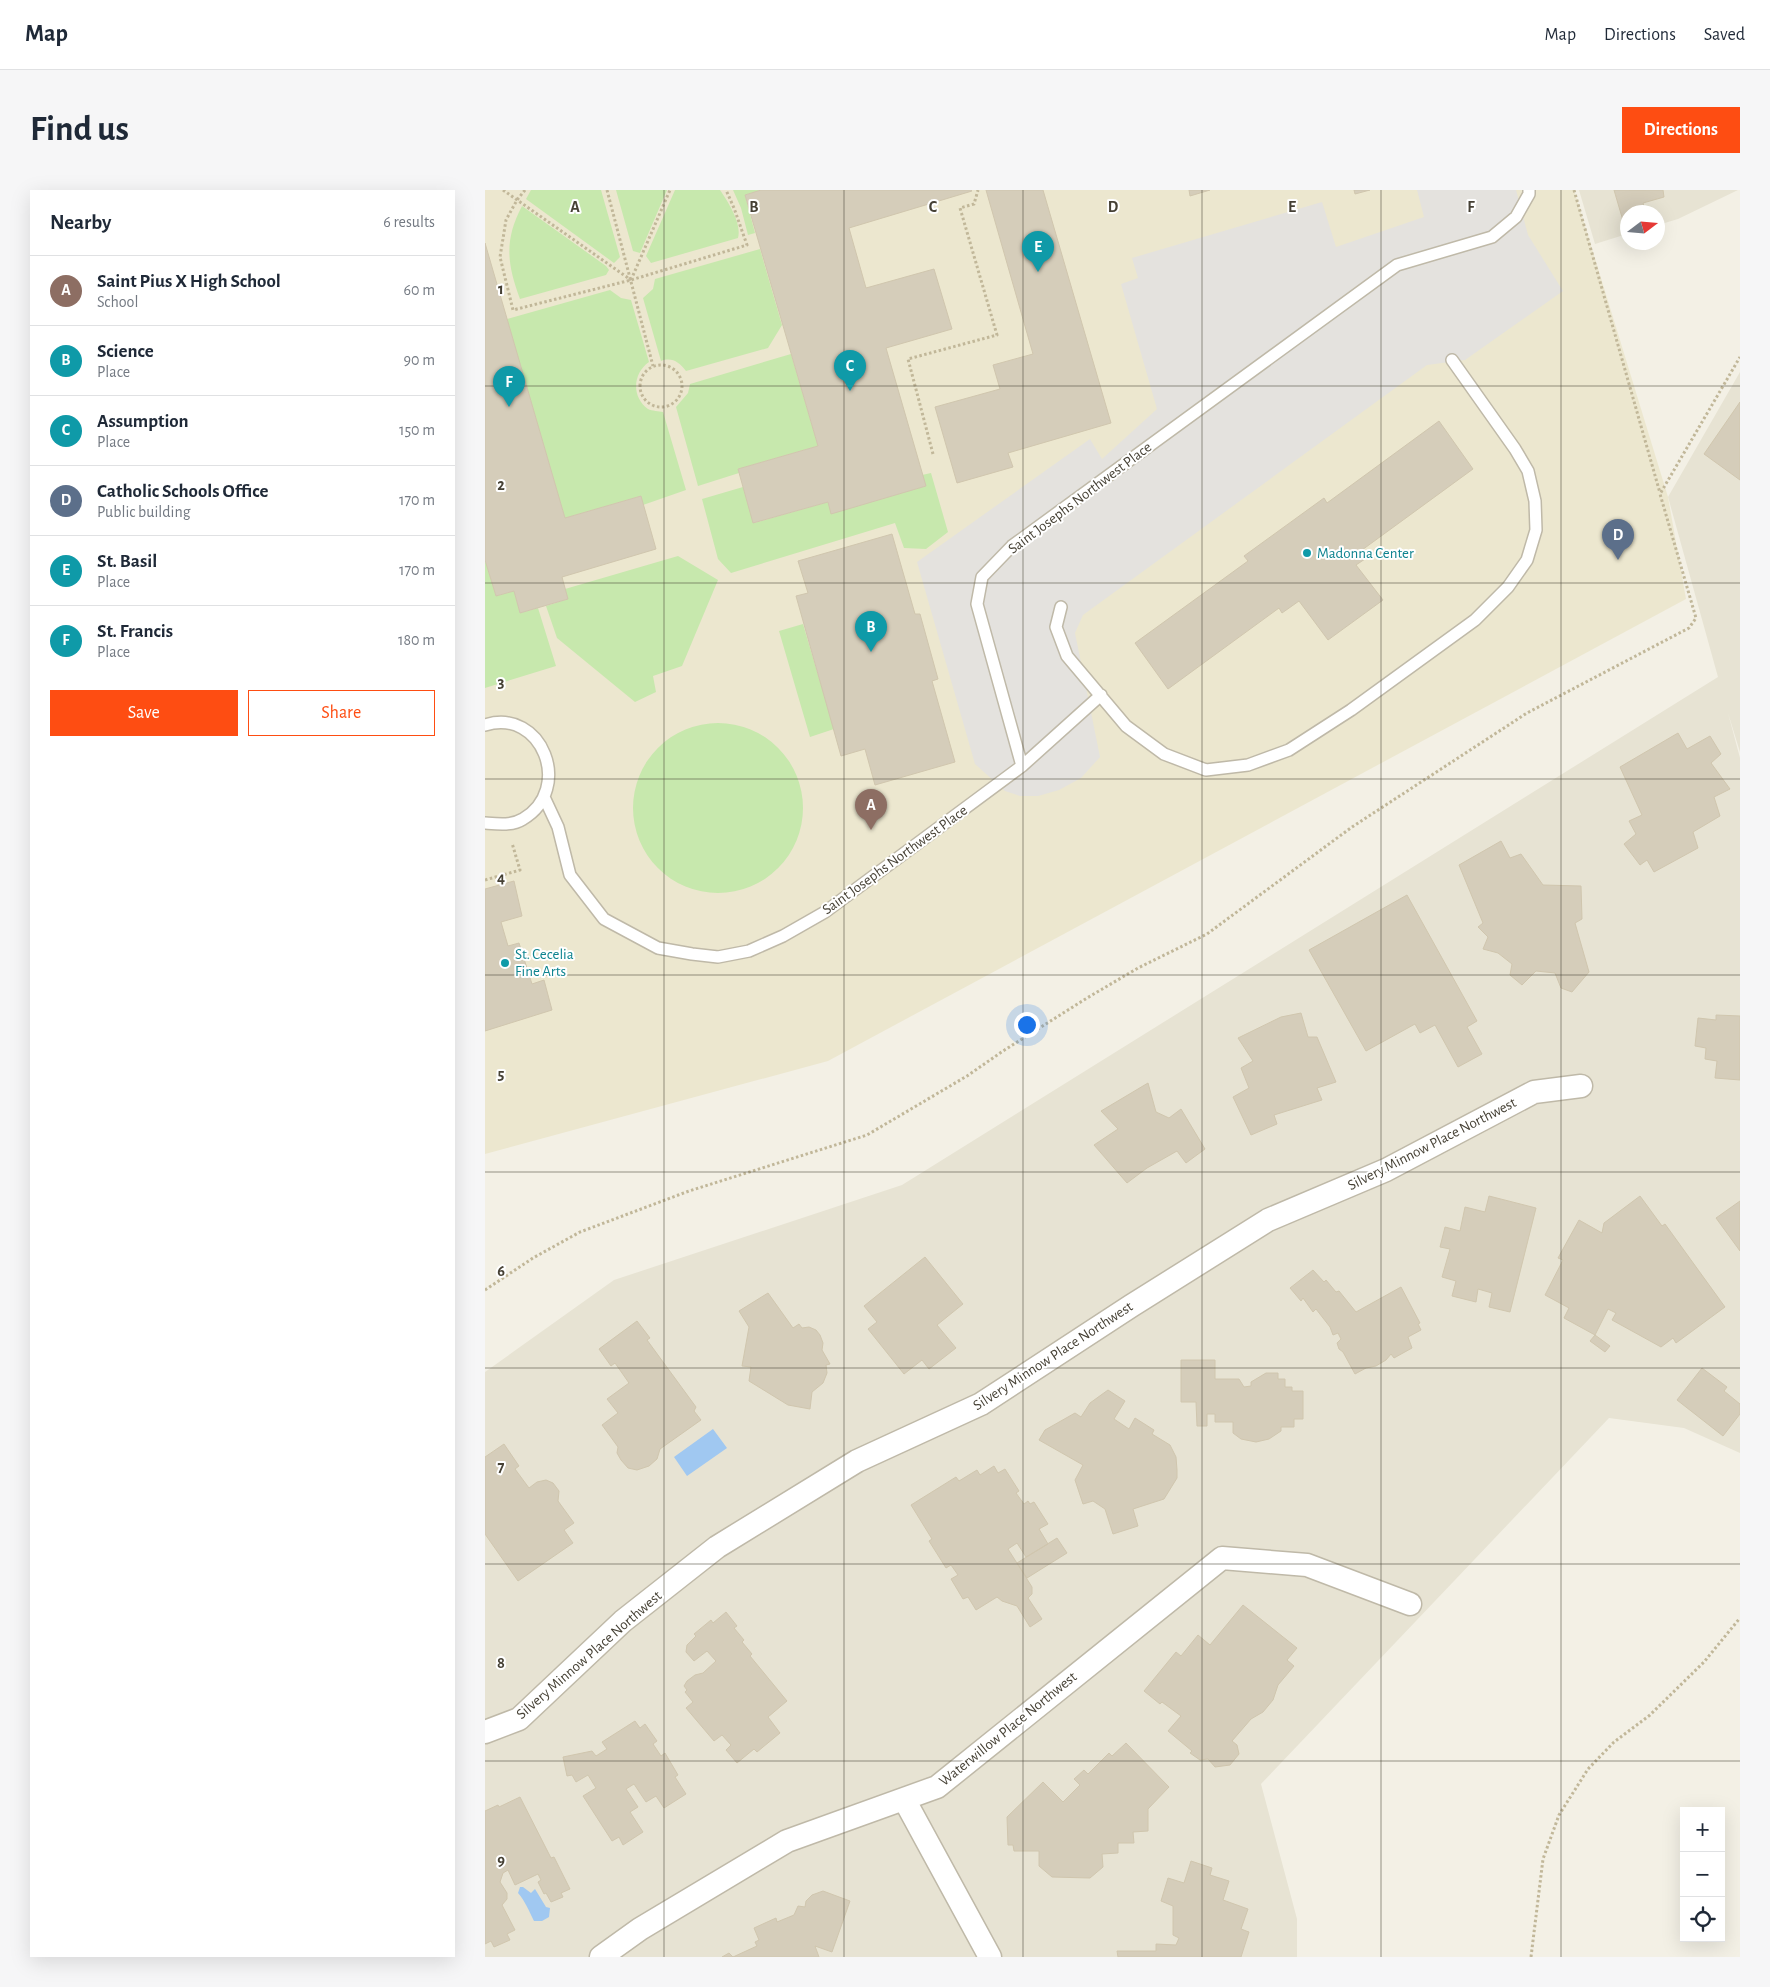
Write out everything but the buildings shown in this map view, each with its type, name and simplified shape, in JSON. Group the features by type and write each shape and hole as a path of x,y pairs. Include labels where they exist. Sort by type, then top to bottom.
{"street":[{"name":"Silvery Minnow Place Northwest","path":"485,1732 519,1719 623,1621 717,1547 857,1461 981,1404 1131,1306 1268,1220 1387,1170 1534,1092 1581,1086"},
{"name":"Waterwillow Place Northwest","path":"601,1957 641,1929 787,1841 937,1787 1221,1558 1307,1565 1411,1604"},
{"path":"904,1799 990,1957"}],"lane":[{"name":"Saint Josephs Northwest Place","path":"543,797 558,827 570,875 604,919 658,948 718,956 749,951 783,936 825,912 1022,766 977,604 982,577 1012,546 1397,265 1492,237 1516,217 1529,194 1529,190"},
{"path":"1061,607 1056,627 1067,656 1126,726 1164,754 1206,770 1248,765 1289,750 1351,710 1475,620 1508,587 1527,560 1536,530 1535,501 1528,471 1515,449 1452,360"},
{"path":"1022,766 1101,696"},
{"path":"485,725 507,723 522,728 535,738 544,751 549,766 549,782 543,797 534,810 523,820 502,824 485,823"}],"path":[{"path":"503,190 631,280"},
{"path":"525,190 506,220 499,257 513,310 631,280 747,245 726,190"},
{"path":"607,190 653,366"},
{"path":"631,280 670,190"},
{"path":"933,454 908,360 997,335 960,208 974,204 978,190"},
{"path":"485,1290 533,1258 580,1232 689,1191 867,1135 967,1076 1087,998 1138,968 1207,934 1351,827 1527,712 1689,628 1696,618 1574,190"},
{"path":"1660,494 1740,357"},
{"path":"659,365 672,368 681,378 681,392 678,398 667,406 653,405 642,396 641,382 643,376 653,366 659,365"},
{"path":"485,880 519,870 512,843"},
{"path":"1531,1957 1543,1859 1559,1815 1588,1769 1613,1742 1650,1715 1697,1668 1740,1618"}],"shaded area":[{"path":"485,190 1574,190 1668,497 1686,599 828,1061 485,1154"},
{"path":"1417,190 1516,190 1528,235 1563,291 1465,360 1427,365 1083,615 1075,633 1100,757 1081,778 1059,790 1038,796 1020,796 1005,791 975,764 917,562 1090,439 1102,459 1157,409 1121,284 1138,278 1132,258 1322,202 1336,247 1424,217"},
{"path":"1579,190 1738,190 1678,219 1665,223 1665,205 1620,205 1620,236 1595,244"},
{"path":"1740,372 1740,752 1728,713 1740,758 1740,1453 1684,1428 1609,1418 1261,1784 1297,1919 1297,1957 485,1957 485,1372 614,1280 902,1185 1718,677 1668,497"}],"green space":[{"path":"531,190 601,190 620,257 614,263 526,199"},
{"path":"616,190 667,190 640,253 633,251"},
{"path":"675,190 720,190 736,219 739,232 738,238 651,263 646,256"},
{"path":"733,190 761,190 745,195 755,233 748,235 741,208"},
{"path":"522,206 606,266 609,270 606,275 520,299 512,274 509,252 512,230"},
{"path":"760,249 782,325 768,348 686,371 675,361 661,361 643,298 653,289 655,279"},
{"path":"610,290 621,298 631,300 649,362 640,372 637,379 637,392 639,398 648,409 663,412 686,490 643,505 641,496 565,518 507,319"},
{"path":"791,354 818,446 738,469 739,473 698,486 676,407 688,393 690,384"},
{"path":"931,473 948,532 926,549 904,548 895,523 731,573 718,559 702,499 743,487 754,523 828,502 832,513 926,486 922,475"},
{"path":"678,556 718,580 682,666 653,676 656,692 635,702 557,638 546,606 568,599 565,589"},
{"path":"485,560 496,596 514,591 520,613 538,608 556,666 485,688"},
{"path":"803,624 834,729 810,737 779,631"},
{"path":"726,723 751,729 772,742 784,754 800,783 803,808 802,825 797,841 784,862 772,874 743,890 710,893 685,887 664,874 652,862 636,833 633,800 639,775 652,754 664,742 693,726"}],"water":[{"path":"713,1429 727,1448 687,1476 674,1457"},
{"path":"520,1887 531,1893 535,1889 546,1907 550,1908 549,1917 542,1921 534,1921 518,1893"}],"place":[{"name":"St. Basil","path":"1038,272"},
{"name":"Assumption","path":"850,391"},
{"name":"St. Francis","path":"509,407"},
{"name":"Madonna Center","path":"1307,553"},
{"name":"Catholic Schools Office","path":"1618,560"},
{"name":"Science","path":"871,652"},
{"name":"Saint Pius X High School","path":"871,830"},
{"name":"St. Cecelia Fine Arts","path":"505,963"}]}
